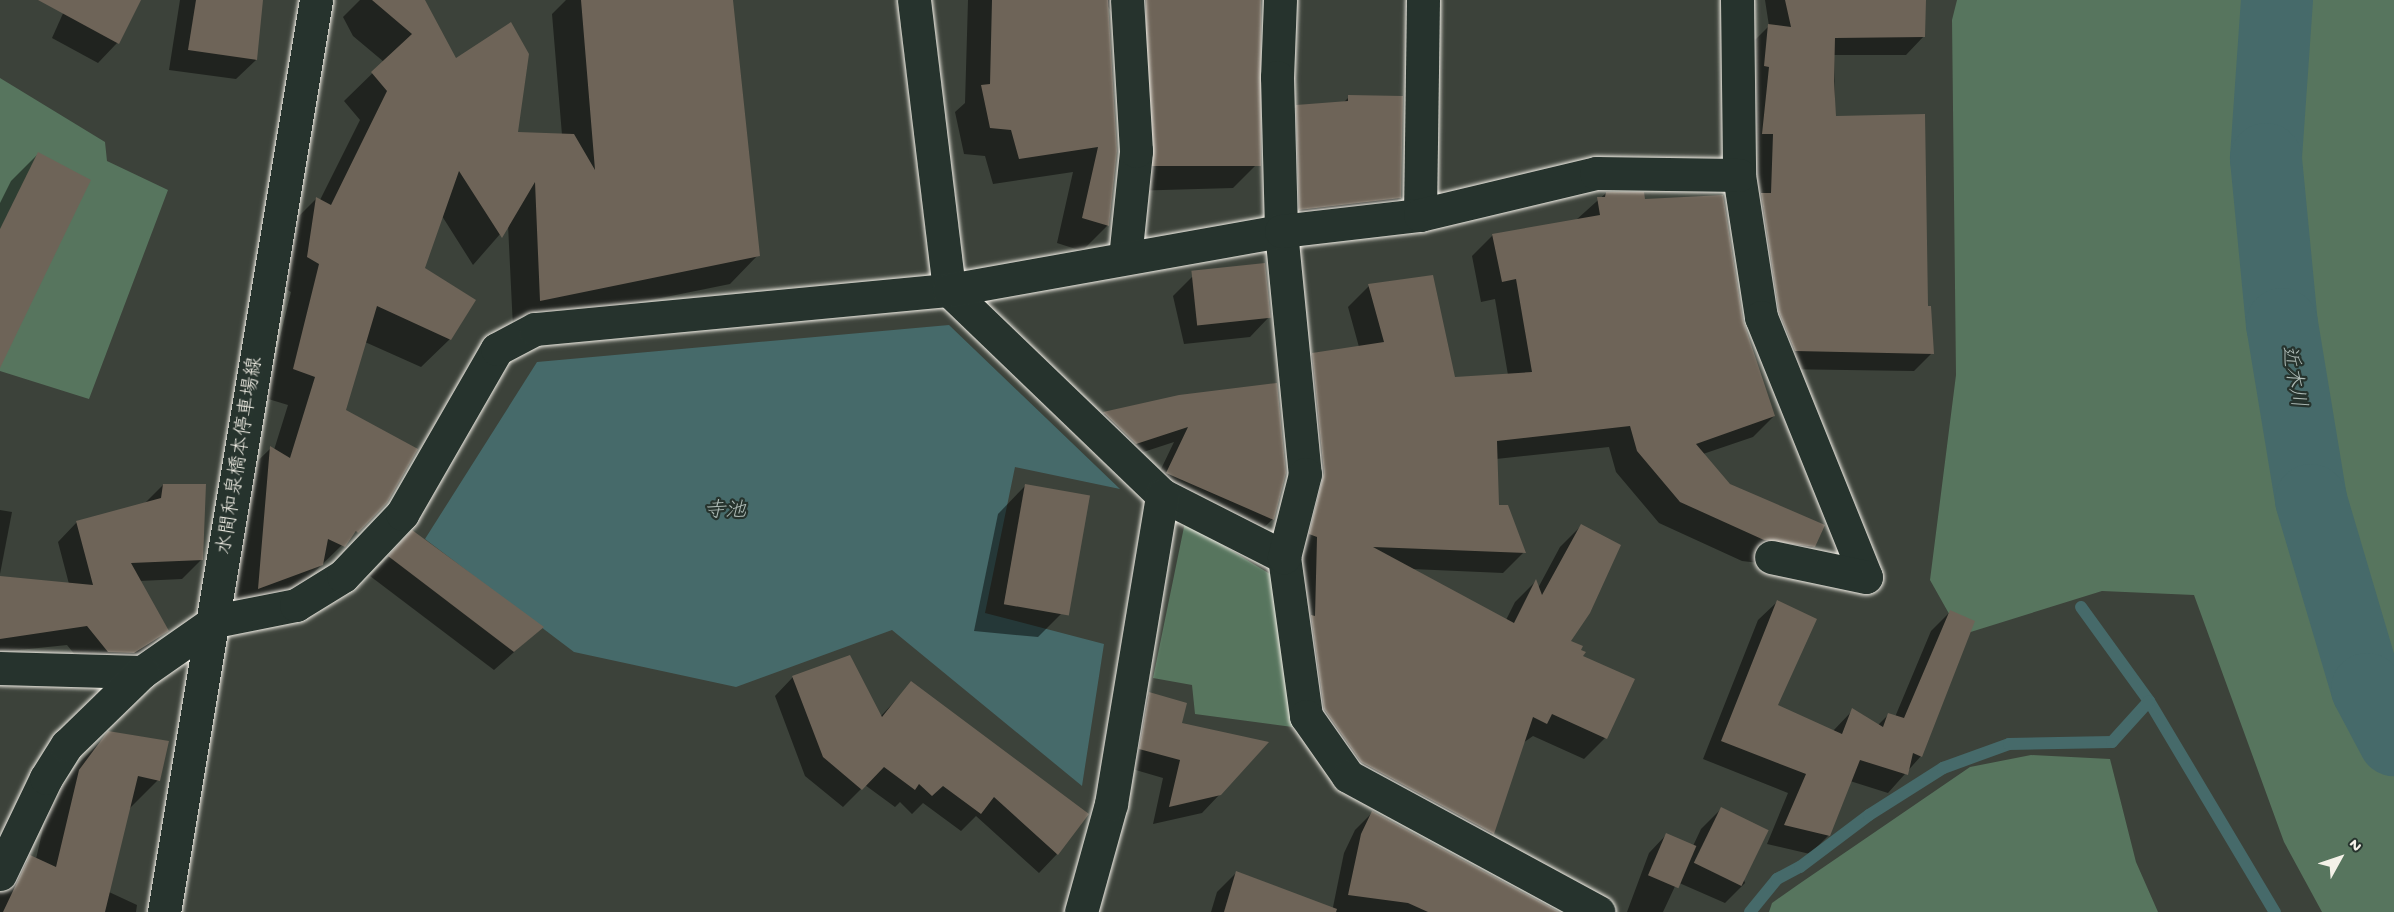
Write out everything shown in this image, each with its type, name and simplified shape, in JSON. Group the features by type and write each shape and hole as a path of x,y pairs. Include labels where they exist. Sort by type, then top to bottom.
{"street":[{"name":"水間和泉橋本停車場線","path":"164,912 215,621 316,0"},
{"path":"914,0 949,290 1162,495 1284,557"},
{"path":"1125,258 1136,151 1127,0"},
{"path":"1280,0 1277,77 1281,231 1305,474 1284,557 1306,716 1348,776 1598,912"},
{"path":"1420,215 1423,0"},
{"path":"1737,0 1739,175 1761,317 1866,577 1771,557"},
{"path":"0,874 46,778 67,745 142,672 215,621 296,605 343,576 402,514 497,349 535,329 949,290 1281,231 1420,215 1596,173 1739,175"},
{"path":"1081,912 1111,804 1162,495"},
{"path":"0,668 142,672"}],"green space":[{"path":"1957,0 2394,0 2394,912 2322,912 2284,842 2194,595 2102,591 1961,635 1930,580 1956,375 1952,20"},
{"path":"0,78 105,142 107,161 168,190 89,399 0,371"},
{"path":"1185,522 1270,574 1300,728 1195,714 1192,685 1153,678"},
{"path":"2031,755 2110,759 2136,862 2158,912 1769,912 1772,903 1970,767"}],"water":[{"name":"寺池","path":"949,325 1120,489 1015,467 985,613 1104,644 1082,786 892,630 736,687 574,652 425,539 537,362"}],"building":[{"path":"38,0 141,0 119,44"},
{"path":"196,0 263,0 257,60 188,50"},
{"path":"372,0 425,0 456,58 511,22 529,54 518,132 574,134 595,170 581,0 733,0 760,256 540,301 535,182 502,238 459,171 425,268 476,300 451,340 377,306 346,410 418,449 387,503 358,533 356,531 345,547 328,539 323,565 258,589 270,446 290,458 315,377 293,369 319,264 307,257 316,197 331,205 387,91 371,72 412,34"},
{"path":"992,0 1108,0 1117,151 1109,226 1082,218 1098,147 1019,159 1011,130 990,128 981,85 990,84"},
{"path":"1146,0 1261,0 1261,166 1146,166"},
{"path":"1785,0 1926,0 1925,37 1835,38 1834,81 1836,116 1925,114 1928,306 1931,306 1934,354 1795,351 1779,312 1761,193 1771,193 1773,134 1762,134 1769,67 1764,66 1768,24 1791,27"},
{"path":"1348,95 1403,96 1401,198 1299,210 1296,105 1348,101"},
{"path":"38,152 91,180 0,368 0,229"},
{"path":"1606,192 1644,192 1645,199 1723,195 1743,320 1775,416 1696,444 1730,484 1825,525 1815,547 1764,540 1680,502 1637,451 1630,426 1497,441 1499,505 1508,505 1526,553 1373,547 1514,623 1536,579 1542,595 1581,524 1621,545 1590,613 1571,641 1583,646 1581,650 1586,652 1583,656 1635,679 1607,739 1552,714 1547,724 1533,717 1494,834 1361,762 1324,709 1311,615 1315,616 1317,537 1309,534 1324,473 1312,353 1384,342 1368,284 1433,275 1455,377 1532,372 1516,279 1502,282 1492,234 1600,215 1597,197 1605,197"},
{"path":"1265,263 1271,318 1197,325 1191,271"},
{"path":"1277,383 1286,473 1274,520 1166,473 1188,427 1136,444 1103,412 1179,395"},
{"path":"163,484 206,484 203,560 131,563 169,631 134,653 108,652 87,626 0,639 0,576 93,585 76,521 161,498"},
{"path":"1025,484 1090,495 1069,616 1004,604"},
{"path":"412,530 544,627 514,652 388,556"},
{"path":"1777,600 1817,619 1778,705 1842,734 1852,708 1883,727 1888,713 1904,718 1950,610 1975,621 1922,757 1913,753 1908,775 1860,760 1830,836 1784,825 1806,774 1721,741"},
{"path":"850,655 882,717 911,681 1089,814 1058,855 994,797 981,814 943,786 932,796 919,784 915,790 884,767 862,790 823,757 792,676"},
{"path":"1149,692 1187,703 1182,723 1269,742 1221,795 1169,807 1180,760 1139,749"},
{"path":"108,731 169,741 160,781 138,776 105,912 3,912 30,855 56,867 79,770"},
{"path":"1721,807 1769,830 1741,886 1694,863"},
{"path":"1372,811 1559,912 1428,912 1408,903 1348,895 1361,834"},
{"path":"1666,833 1696,846 1678,888 1648,875"},
{"path":"1236,871 1337,909 1336,912 1224,912"}],"waterway":[{"name":"近木川","path":"2277,0 2266,159 2282,324 2311,500 2367,689 2394,740"},
{"path":"2081,607 2149,701 2275,912"},
{"path":"1750,912 1777,879 1800,867 1869,815 1943,768 2009,744 2112,742 2149,701"}]}
